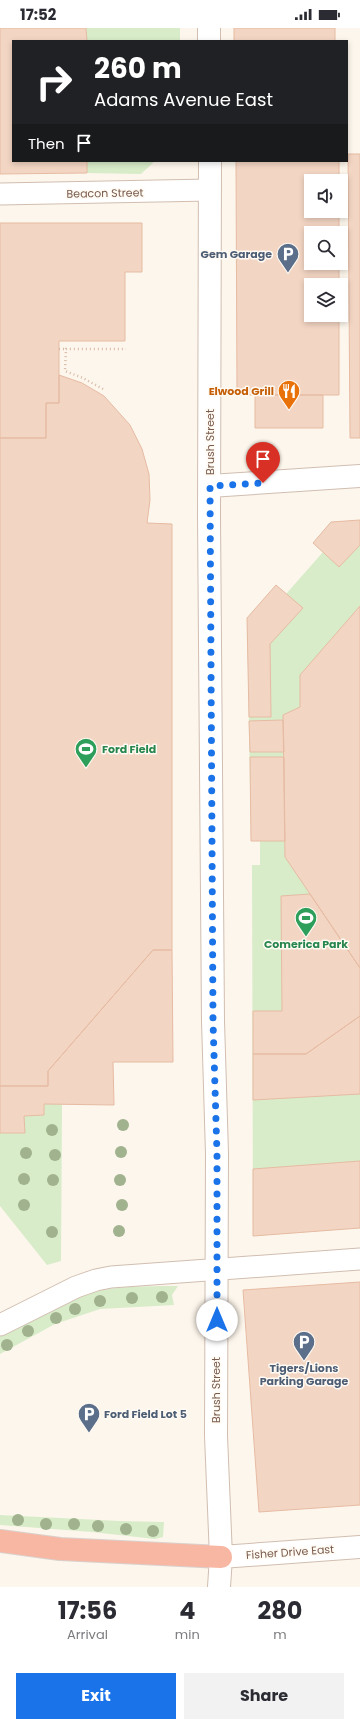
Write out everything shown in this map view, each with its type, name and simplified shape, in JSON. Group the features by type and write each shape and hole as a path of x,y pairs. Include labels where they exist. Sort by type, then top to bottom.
{"highway":[{"path":"0,1541 220,1572"}],"street":[{"path":"209,28 209,40"},
{"name":"Brush Street","path":"210,162 213,1021 217,1154 216,1436 220,1572"},
{"name":"Beacon Street","path":"0,194 210,190"},
{"path":"210,486 360,476"},
{"path":"0,1325 76,1287 96,1280 119,1275 217,1270 360,1259"},
{"name":"Fisher Drive East","path":"220,1572 360,1547"}],"path":[{"path":"59,349 126,349"},
{"path":"66,349 65,371 83,378 103,389"}],"green space":[{"path":"86,28 180,28 180,40 87,40"},
{"path":"87,162 154,162 141,174 87,173"},
{"name":"Comerica Park","path":"360,520 360,1228 253,1236 252,865 260,865 260,841 251,841 247,618 276,585 286,594 323,552 313,543 331,522"},
{"path":"44,1104 62,1104 61,1261 47,1265 0,1206 0,1133 24,1116 44,1115"},
{"path":"178,1286 172,1295 174,1305 100,1309 55,1324 0,1354 0,1334 39,1314 79,1297 108,1289"},
{"path":"0,1515 164,1522 163,1537 155,1539 92,1532 0,1525"}],"building":[{"path":"0,28 86,28 87,40 12,40 12,162 87,162 87,173 0,174"},
{"path":"234,28 335,28 335,40 234,40"},
{"path":"348,154 360,154 360,438 350,438"},
{"name":"Gem Garage","path":"236,162 339,162 339,174 304,174 304,218 339,218 339,226 304,226 304,270 339,270 339,278 304,278 304,322 339,322 339,395 237,395"},
{"path":"0,223 142,223 142,272 125,272 125,341 59,341 59,403 46,403 46,438 0,438"},
{"name":"Ford Field","path":"59,375 82,383 104,396 130,425 142,449 149,474 150,500 147,523 172,524 172,950 153,950 48,1071 48,1086 0,1086 0,438 46,438 46,403 59,403"},
{"name":"Elwood Grill","path":"255,395 323,395 323,428 255,428"},
{"path":"360,520 360,545 339,567 313,543 331,522"},
{"path":"276,585 303,608 270,644 271,717 249,717 247,618"},
{"path":"360,606 360,968 285,857 283,715 300,707 300,675"},
{"path":"283,720 284,752 250,752 249,721"},
{"path":"250,757 284,757 285,841 251,841"},
{"path":"310,894 360,968 360,1016 306,1054 253,1054 253,1011 282,1011 281,896"},
{"path":"153,950 172,950 173,1062 113,1062 114,1105 44,1104 44,1115 24,1116 25,1133 0,1133 0,1086 48,1086 48,1071"},
{"path":"360,1016 360,1094 253,1100 253,1054 306,1054"},
{"path":"360,1161 360,1228 253,1236 253,1169"},
{"name":"Tigers/Lions Parking Garage","path":"360,1282 360,1505 259,1512 243,1290"}],"place":[{"name":"Gem Garage","path":"288,274"},
{"name":"Elwood Grill","path":"289,410"},
{"name":"Ford Field","path":"86,768"},
{"name":"Comerica Park","path":"306,938"},
{"name":"Tigers/Lions Parking Garage","path":"304,1362"},
{"name":"Ford Field Lot 5","path":"89,1434"}],"route":[{"path":"217,1320 217,1154 213,1021 210,486 263,483"}]}
